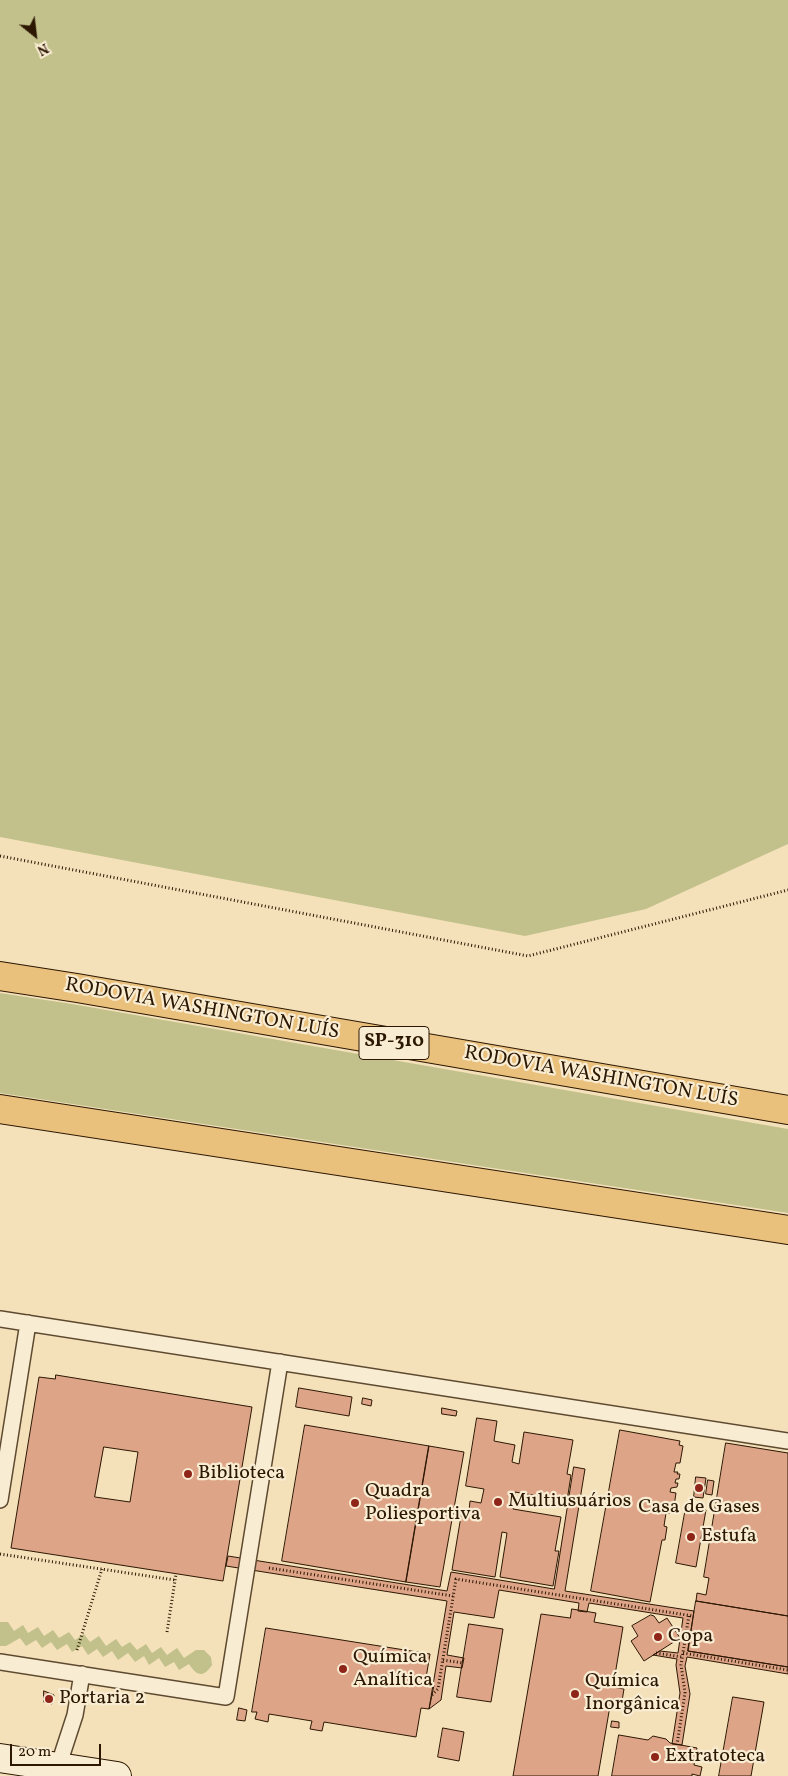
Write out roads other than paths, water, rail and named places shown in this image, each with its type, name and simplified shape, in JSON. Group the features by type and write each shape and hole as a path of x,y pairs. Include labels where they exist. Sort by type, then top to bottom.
{"highway":[{"name":"RODOVIA WASHINGTON LUÍS","path":"0,976 788,1110"},
{"path":"0,1109 788,1230"},
{"path":"643,1208 788,1236"}],"main road":[{"path":"0,1758 49,1764 58,1768 117,1776"}],"lane":[{"path":"0,1319 788,1441"},
{"path":"0,1500 28,1323"},
{"path":"0,1662 226,1697 280,1362"},
{"path":"58,1768 75,1714 82,1674"}],"place":[{"name":"Biblioteca","path":"188,1474"},
{"name":"Casa de Gases","path":"699,1488"},
{"name":"Multiusuários","path":"498,1502"},
{"name":"Quadra Poliesportiva","path":"355,1503"},
{"name":"Estufa","path":"691,1537"},
{"name":"Copa","path":"658,1637"},
{"name":"Química Analítica","path":"343,1669"},
{"name":"Química Inorgânica","path":"575,1694"},
{"name":"Portaria 2","path":"49,1699"},
{"name":"Extratoteca","path":"655,1757"}]}
